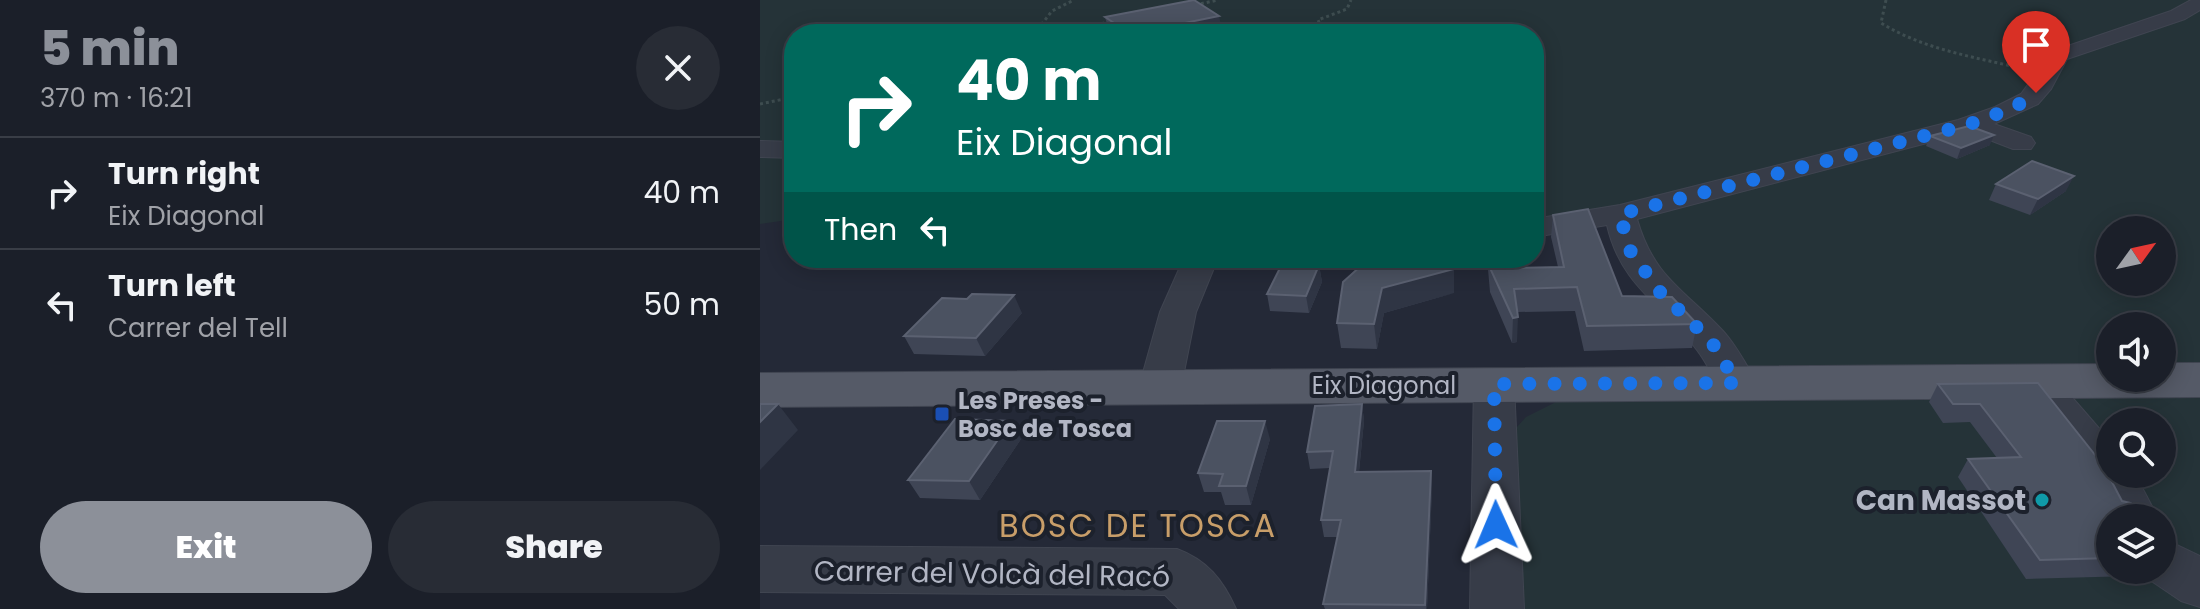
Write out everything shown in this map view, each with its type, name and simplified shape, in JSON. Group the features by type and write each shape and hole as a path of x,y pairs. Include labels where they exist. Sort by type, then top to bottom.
{"main road":[{"name":"Eix Diagonal","path":"760,390 2200,380"}],"street":[{"path":"1544,226 1620,214 1971,124 2013,108 2036,93 2060,55 2178,15 2200,2"},
{"path":"1971,124 2022,143"},
{"path":"760,149 784,150"},
{"path":"1620,214 1629,249 1660,292 1711,341 1737,383"},
{"path":"1160,387 1178,312 1197,268"},
{"path":"2035,380 2096,455"},
{"path":"1494,384 1497,609"},
{"name":"Carrer del Volcà del Racó","path":"760,569 1177,572 1204,598 1209,609"},
{"path":"2176,569 2200,584"}],"path":[{"path":"1042,24 1052,11 1074,0"},
{"path":"1189,6 1218,0"},
{"path":"1320,24 1318,20 1322,16 1347,9 1351,0"},
{"path":"1886,0 1881,23 1904,36 2046,73"},
{"path":"1103,24 1110,22"},
{"path":"760,104 784,99"}],"shaded area":[{"path":"760,0 2200,0 2200,609 1513,609 1507,447 1526,417 1560,400 1764,399 1660,302 1620,217 1544,228 1544,24 784,24 784,220 760,224"}],"building":[{"path":"1194,0 1219,16 1180,24 1116,24 1105,17"},
{"path":"1969,126 1994,135 1961,148 1930,136"},
{"path":"2032,161 2074,176 2038,199 1996,184"},
{"path":"1588,209 1622,296 1672,297 1697,324 1587,326 1577,287 1514,289 1518,317 1513,318 1490,268 1564,267 1553,215"},
{"path":"1280,268 1318,268 1306,296 1267,294"},
{"path":"1359,268 1454,269 1382,288 1374,324 1337,323 1343,282"},
{"path":"972,294 1014,295 976,338 904,336 942,298 967,299"},
{"name":"Can Massot","path":"2038,383 2096,456 2096,488 2115,488 2122,501 2131,504 2096,504 2096,558 2040,560 1968,459 2021,457 1980,404 1953,404 1938,384"},
{"path":"760,404 778,404 760,422"},
{"path":"1362,404 1355,472 1431,471 1425,605 1323,604 1341,520 1321,520 1333,451 1307,452 1315,406"},
{"path":"955,419 1011,421 969,481 908,480"},
{"path":"1217,421 1265,421 1246,486 1219,486 1223,474 1198,473"}],"place":[{"name":"Les Preses - Bosc de Tosca","path":"942,414"},
{"name":"Can Massot","path":"2042,500"}],"district":[{"name":"BOSC DE TOSCA","path":"1138,525"}],"route":[{"path":"1496,525 1494,384 1737,383 1711,341 1660,292 1629,249 1620,214 1967,125 2013,108 2036,93"}]}
